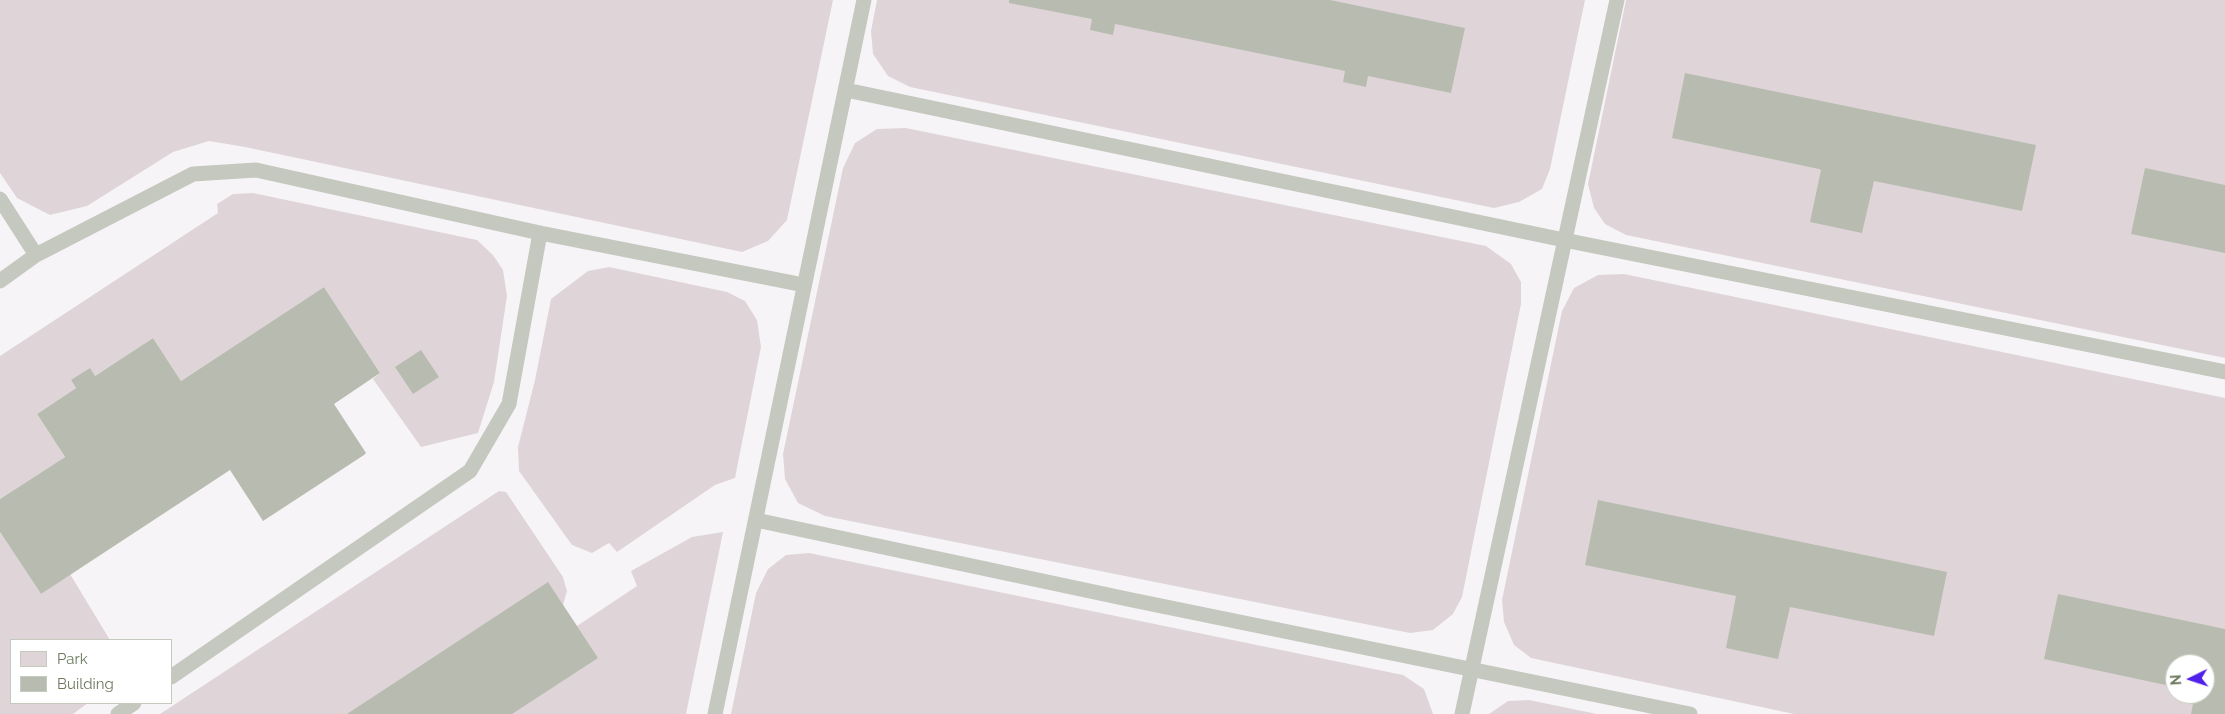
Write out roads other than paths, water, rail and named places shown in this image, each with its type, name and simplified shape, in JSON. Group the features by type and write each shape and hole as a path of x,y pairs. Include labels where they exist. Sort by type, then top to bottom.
{"lane":[{"path":"715,714 864,0"},
{"path":"1462,714 1617,0"},
{"path":"846,90 1564,240 2225,372"},
{"path":"0,281 36,255 193,174 256,170 540,233 804,285"},
{"path":"0,199 36,255"},
{"path":"172,676 470,471 509,404 540,233"},
{"path":"756,520 1132,600 1690,714"},
{"path":"118,714 133,704"}]}
